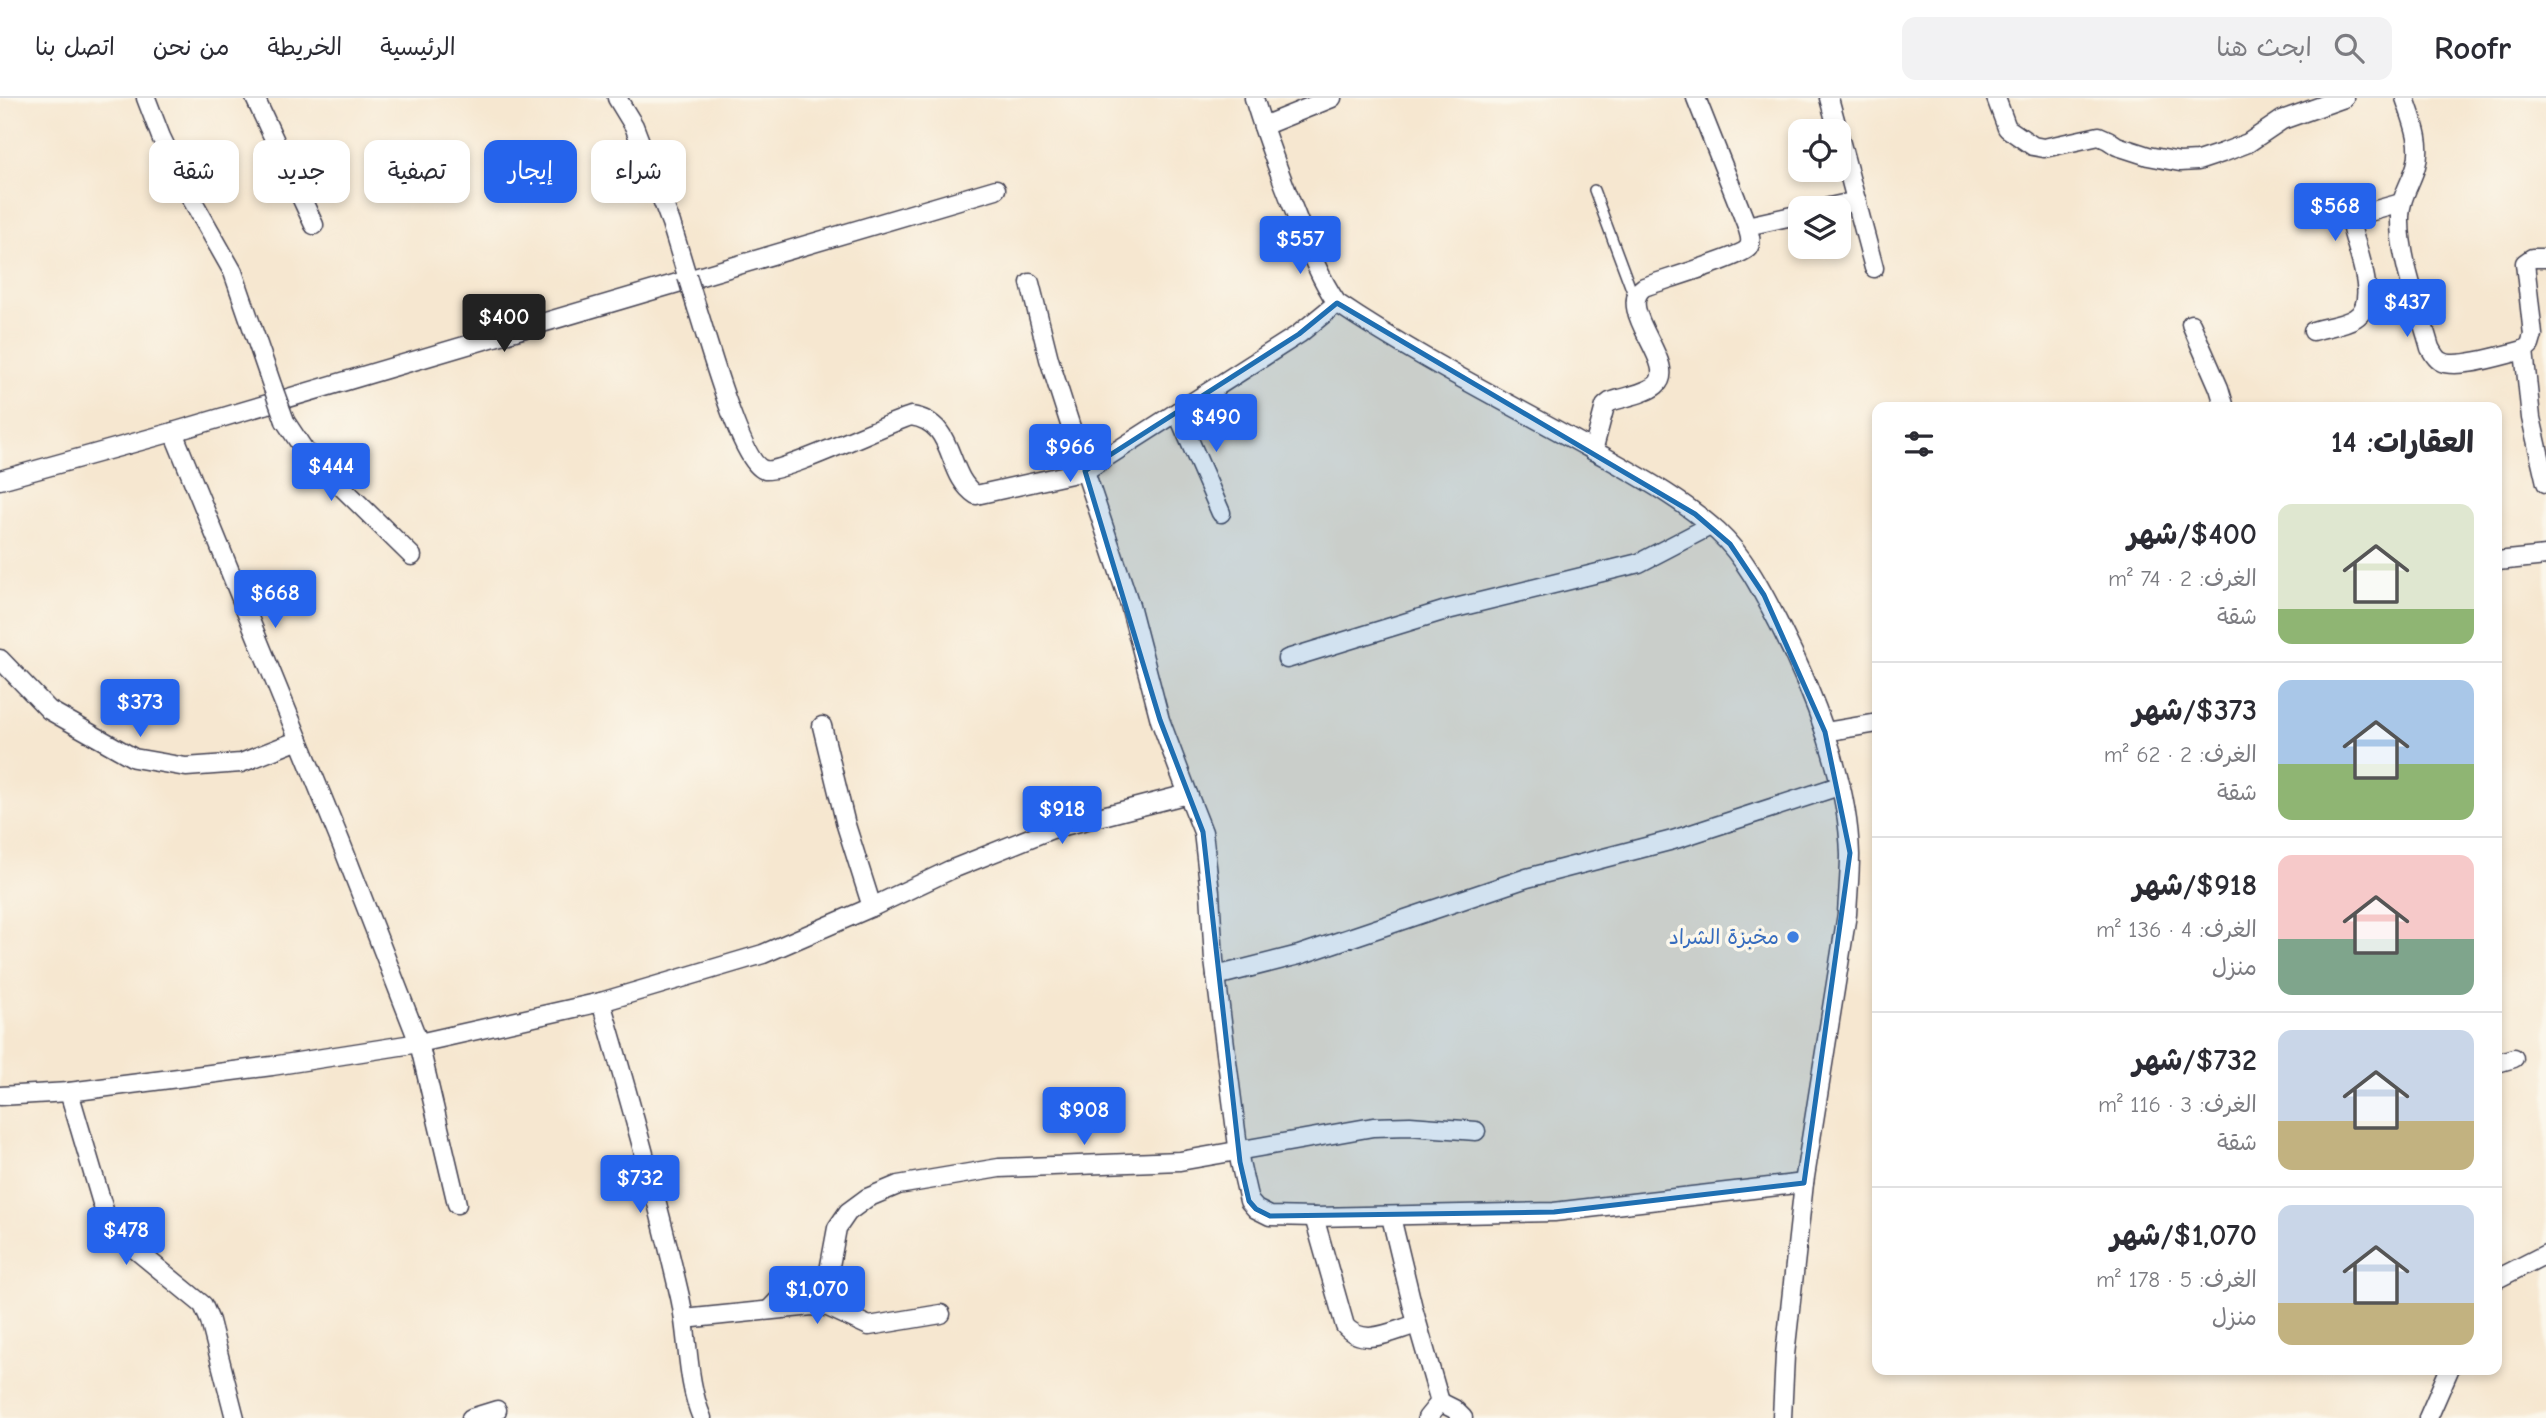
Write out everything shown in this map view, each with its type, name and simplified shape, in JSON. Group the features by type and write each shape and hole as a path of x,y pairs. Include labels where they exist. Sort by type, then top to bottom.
{"street":[{"path":"146,98 161,137 186,188 233,272 285,421 305,451 412,556"},
{"path":"255,98 314,225"},
{"path":"617,98 634,126 671,223 741,442 760,468 766,471 787,466 911,416 932,422 940,432 969,490 976,495 1085,471 1299,334 1337,303"},
{"path":"1254,98 1310,251 1325,286 1337,303 1595,443 1710,526 1736,552 1764,595 1802,669 1825,732 1839,786 1850,853 1847,914 1804,1183 1785,1354 1782,1418"},
{"path":"1263,127 1332,98"},
{"path":"1595,443 1605,406 1617,399 1654,387 1662,374 1636,309 1634,297 1644,286 1746,251 1750,245 1747,226 1696,98"},
{"path":"1829,98 1835,119"},
{"path":"1996,98 2007,128 2034,146 2044,148 2099,136 2128,150 2180,162 2198,161 2248,143 2282,120 2344,98"},
{"path":"2405,98 2418,146 2417,163 2402,202 2400,218 2407,264 2430,348 2437,360 2459,365 2524,350 2533,335 2525,263 2527,259 2546,258"},
{"path":"1851,179 1874,268"},
{"path":"0,481 996,189"},
{"path":"1851,202 1857,201"},
{"path":"2313,331 2355,318 2365,306 2367,289 2354,238 2353,220 2362,214 2402,202"},
{"path":"1747,226 1788,217"},
{"path":"1030,283 1049,359 1130,605 1160,720 1203,832 1216,976 1238,1149 1249,1201 1256,1209 1270,1216 1391,1217 1554,1212 1804,1183"},
{"path":"2191,324 2220,388 2224,402"},
{"path":"2524,350 2532,418 2546,483"},
{"path":"1177,412 1221,513"},
{"path":"173,432 419,1043 457,1205"},
{"path":"1287,659 1443,611 1639,563 1710,526"},
{"path":"2502,560 2546,556"},
{"path":"0,659 49,710 134,758 186,767 241,763 299,740"},
{"path":"1825,732 1872,724"},
{"path":"822,726 846,825 872,908"},
{"path":"1216,976 1298,955 1527,878 1673,840 1839,786"},
{"path":"1,1093 69,1092 272,1066 419,1043 601,1002 763,954 872,908 950,870 1052,829 1188,794"},
{"path":"601,1002 666,1235 684,1319 692,1383 702,1418"},
{"path":"69,1092 107,1220 125,1241 203,1305 210,1321 235,1418"},
{"path":"769,1310 784,1294 820,1280 829,1271 837,1228 848,1212 867,1198 898,1185 999,1168 1180,1161 1373,1127 1410,1126 1476,1131"},
{"path":"1314,1217 1345,1326 1353,1335 1366,1339 1417,1324"},
{"path":"1391,1217 1417,1324 1440,1402 1454,1409 1463,1418"},
{"path":"2502,1276 2546,1254"},
{"path":"684,1319 799,1306 828,1307 869,1326 941,1314"},
{"path":"2428,1418 2447,1375"},
{"path":"1427,1418 1440,1402"},
{"path":"471,1418 498,1410"}],"lane":[{"path":"1594,190 1634,297"}],"highlighted area":[{"path":"1337,303 1695,514 1730,544 1764,595 1825,732 1850,853 1804,1183 1554,1212 1314,1217 1270,1216 1256,1209 1249,1201 1240,1162 1203,832 1160,720 1085,471 1299,334"}],"place":[{"name":"مخبزة الشراد","path":"1793,937"}]}
